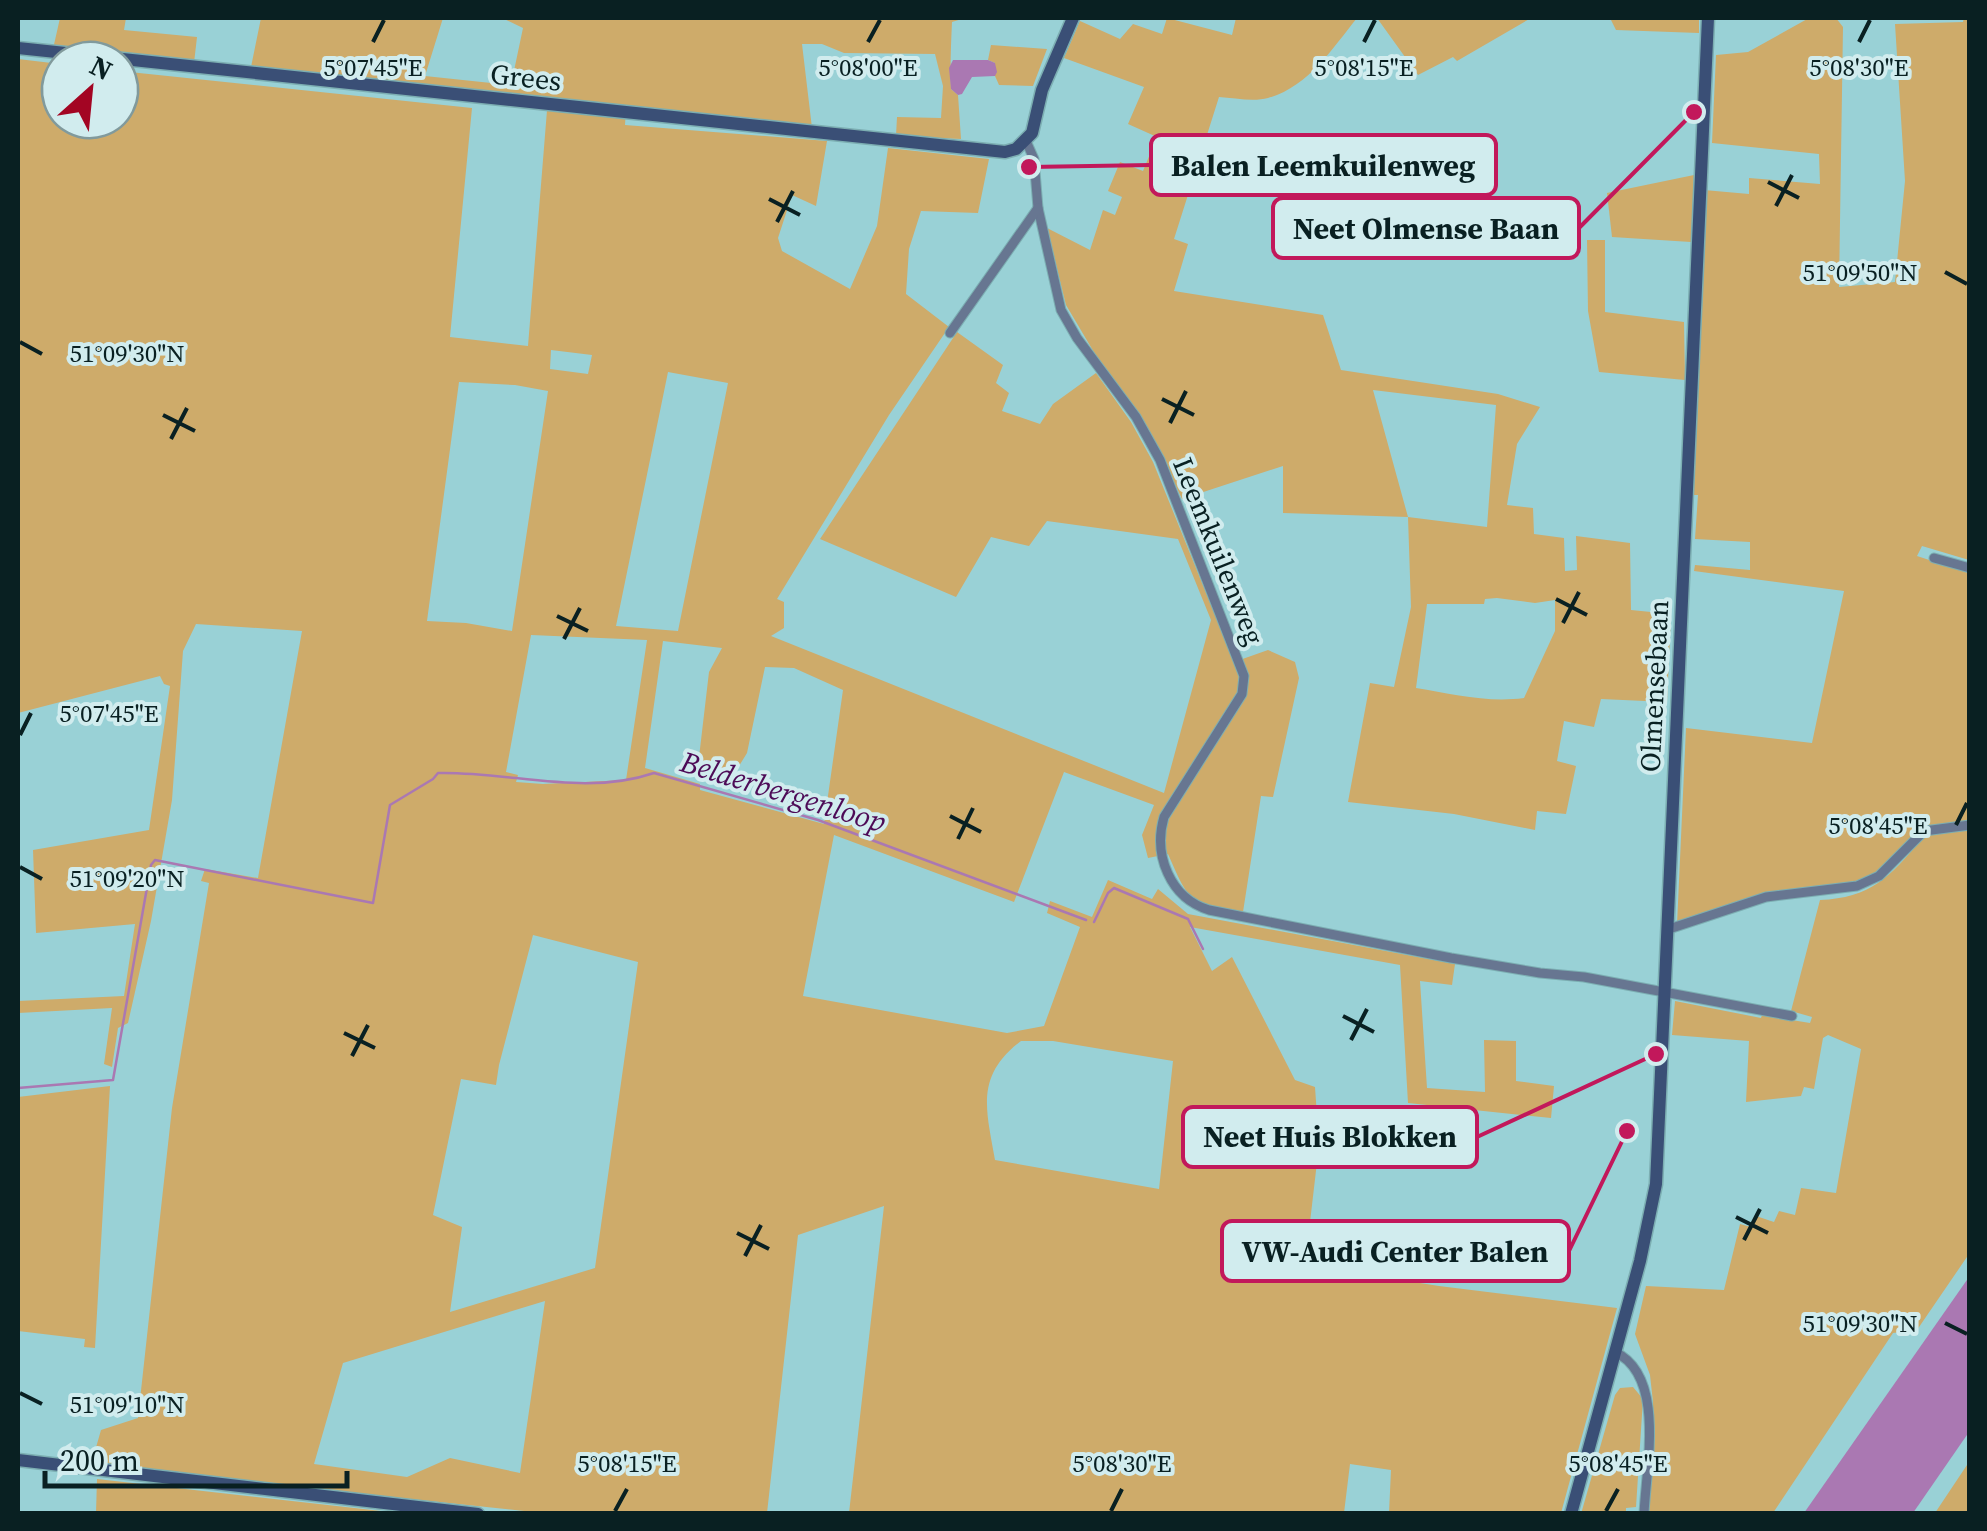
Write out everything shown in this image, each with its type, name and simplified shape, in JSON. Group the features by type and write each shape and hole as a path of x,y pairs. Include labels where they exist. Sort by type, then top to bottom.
{"street":[{"path":"1026,141 1032,133 1042,90 1073,18"},
{"name":"Olmensebaan","path":"1571,1514 1640,1261 1656,1184 1708,18"},
{"name":"Grees","path":"18,48 1005,152 1026,141"},
{"name":"Leemkuilenweg","path":"1026,141 1034,159 1038,208 1060,310 1136,417 1160,460 1244,676 1242,694 1164,817 1158,836 1160,852 1181,895 1190,904 1225,913 1540,974 1584,977 1792,1016"},
{"path":"950,333 1038,208"},
{"path":"1934,558 1970,568"},
{"path":"1669,929 1766,898 1857,886 1879,876 1924,831 1970,825"},
{"path":"1615,1352 1637,1369 1649,1398 1644,1514"},
{"path":"18,1460 478,1514"}],"shaded area":[{"path":"60,18 126,18 124,30 197,37 194,63 140,58 140,40 55,40"},
{"path":"261,18 443,18 425,76 511,85 523,28 502,18 965,18 952,22 951,47 951,89 958,95 961,139 896,136 897,117 941,118 943,86 935,54 844,53 822,44 802,44 812,128 626,109 625,125 827,141 816,206 792,195 778,238 782,251 850,289 877,226 888,148 989,159 978,213 921,211 909,249 906,294 949,327 889,415 777,599 784,602 784,628 771,636 1164,793 1211,620 1178,539 1047,521 1029,546 991,537 956,597 820,539 957,332 1003,365 996,383 1009,393 1002,411 1040,424 1053,404 1096,373 1131,422 1153,462 1234,662 1268,650 1295,662 1299,678 1273,797 1261,796 1243,912 1194,898 1181,883 1168,854 1148,858 1142,835 1154,805 1064,772 1014,902 834,835 803,996 1007,1033 1044,1026 1080,927 1047,913 1050,901 1092,917 1108,880 1152,899 1158,889 1188,914 1455,964 1452,985 1420,981 1427,1088 1485,1092 1484,1040 1516,1041 1516,1081 1554,1086 1551,1118 1408,1103 1400,965 1190,927 1212,971 1232,957 1295,1080 1315,1087 1319,1145 1305,1265 1617,1308 1561,1513 1389,1513 1391,1470 1350,1464 1344,1513 849,1513 884,1206 798,1235 767,1513 543,1513 91,1465 101,1430 138,1418 172,1108 209,883 201,881 205,869 258,878 302,631 196,624 183,651 172,800 151,921 128,1023 118,1028 112,1067 104,1064 112,1008 18,1013 18,1001 124,996 135,924 36,933 33,850 149,830 170,686 160,676 18,713 18,59 40,62 40,140 140,140 140,73 472,108 450,337 528,346 548,98 251,67","holes":["551,350 592,355 588,374 550,369","668,372 728,383 678,631 616,626","459,382 548,391 512,631 427,621","531,635 647,640 626,780 543,784 516,782 518,775 506,772","663,641 722,648 709,672 698,766 729,770 731,764 739,766 747,753 765,667 794,668 843,690 824,824 700,790 700,784 645,768","533,935 638,962 595,1268 450,1312 462,1227 433,1215 461,1079 496,1085","1021,1041 1053,1041 1173,1061 1159,1189 995,1160 987,1094 996,1067","545,1301 520,1473 450,1458 407,1477 314,1464 343,1363"]},
{"path":"1167,18 1232,35 1236,18 1357,18 1307,76 1282,93 1257,100 1219,97 1174,239 1188,244 1174,291 1323,315 1341,370 1498,394 1540,407 1517,444 1507,505 1533,508 1534,534 1564,538 1565,571 1577,570 1576,536 1630,543 1631,610 1671,614 1667,702 1601,699 1594,727 1564,721 1557,761 1576,766 1566,814 1537,811 1535,830 1454,814 1348,802 1370,683 1394,687 1411,607 1408,517 1283,513 1283,466 1182,499 1158,449 1066,305 1047,228 1090,250 1103,210 1115,215 1122,197 1108,191 1120,162 1143,171 1157,137 1128,124 1144,87 1064,58 1080,21 1120,39 1133,24 1162,34","holes":["1373,390 1496,405 1487,527 1408,517","1485,599 1535,603 1555,600 1555,631 1524,698 1484,699 1416,688 1427,604 1484,604"]},
{"path":"1377,18 1531,18 1457,61 1453,57 1418,75"},
{"path":"1610,18 1699,18 1699,33 1616,30"},
{"path":"1809,18 1836,18 1843,27 1839,287 1895,282 1905,181 1895,24 1963,22 1969,18 1969,560 1922,546 1917,556 1969,573 1969,1254 1917,1330 1893,1333 1773,1513 1649,1513 1653,1402 1650,1375 1635,1334 1646,1286 1724,1290 1740,1224 1751,1227 1756,1216 1774,1222 1779,1211 1795,1215 1801,1188 1836,1193 1861,1049 1828,1035 1823,1038 1814,1089 1804,1087 1801,1096 1746,1102 1749,1041 1672,1035 1675,1001 1810,1023 1812,1017 1791,1011 1820,900 1853,895 1878,883 1921,840 1918,838 1883,869 1857,883 1783,893 1677,925 1686,728 1812,743 1844,591 1694,571 1695,565 1750,570 1750,542 1695,539 1698,495 1691,495 1704,190 1749,194 1749,178 1820,184 1819,154 1712,143 1716,55 1748,52"},
{"path":"991,45 1047,49 1033,86 999,85 995,63 988,60"},
{"path":"953,60 988,60 995,63 997,72 995,76 972,77 958,95 951,89 949,68"},
{"path":"1694,175 1691,242 1612,237 1607,193"},
{"path":"1587,240 1605,240 1605,312 1684,322 1685,380 1599,372 1588,311"},
{"path":"110,1086 95,1348 84,1347 85,1339 18,1331 18,1097"},
{"path":"1969,1277 1969,1432 1913,1513 1804,1513"},
{"path":"1633,1387 1643,1399 1636,1507 1626,1508 1626,1513 1581,1514 1615,1395 1620,1388"},
{"path":"1969,1462 1969,1513 1935,1513"},
{"path":"97,1479 399,1513 96,1513"}],"waterway":[{"name":"Belderbergenloop","path":"18,1088 113,1080 155,860 373,903 390,805 438,773 574,783 628,780 654,773 818,820 1086,920"},
{"name":"Belderbergenloop","path":"1094,922 1114,888 1188,919 1203,949"}],"place":[{"name":"Neet Olmense Baan","path":"1694,112"},
{"name":"Balen Leemkuilenweg","path":"1029,167"},
{"name":"Neet Huis Blokken","path":"1656,1054"},
{"name":"VW-Audi Center Balen","path":"1627,1131"}]}
